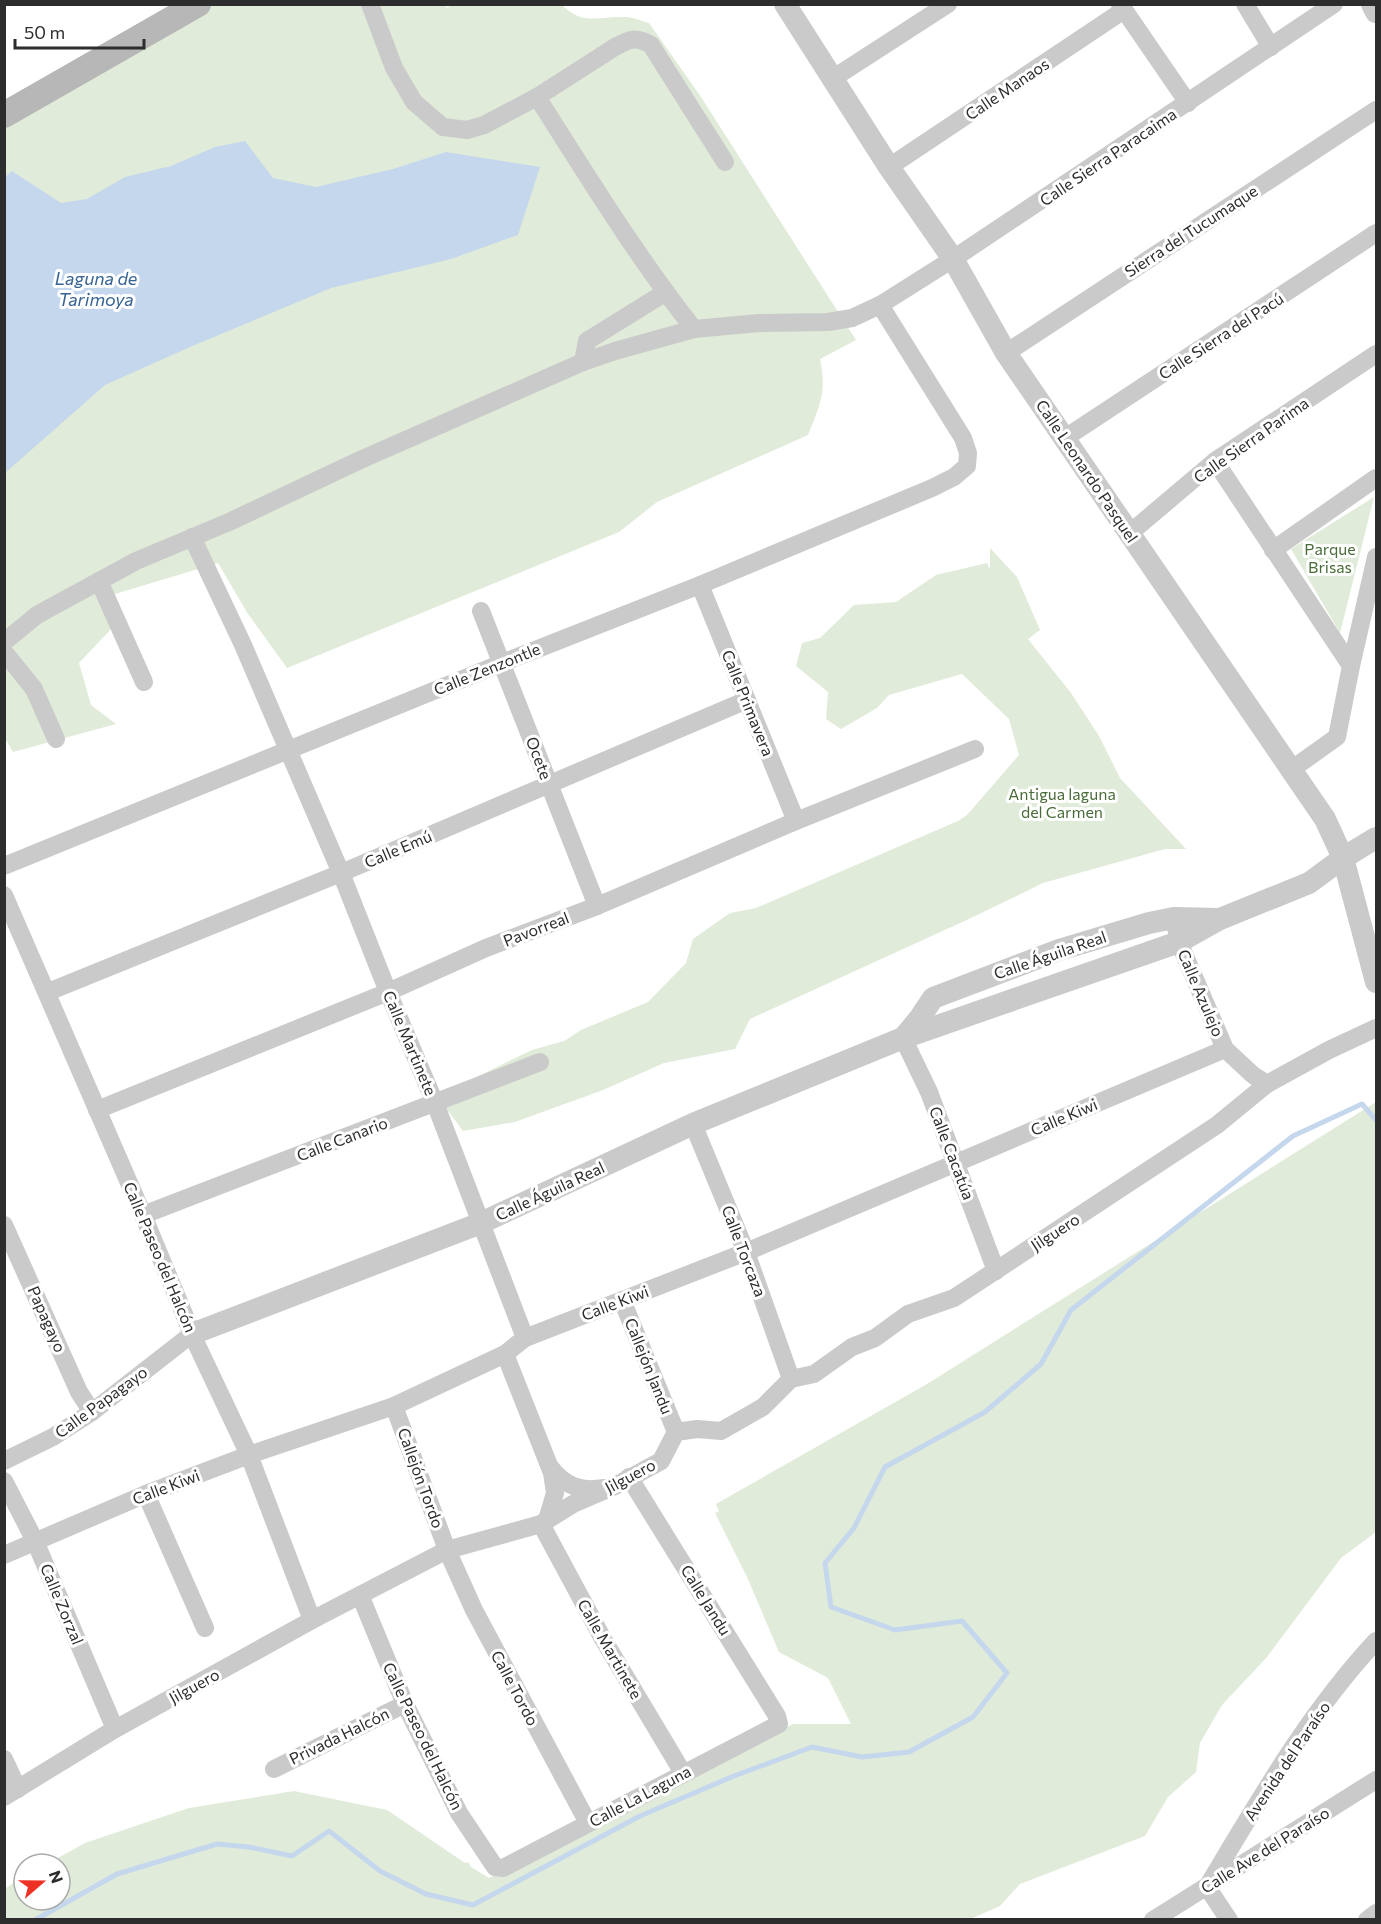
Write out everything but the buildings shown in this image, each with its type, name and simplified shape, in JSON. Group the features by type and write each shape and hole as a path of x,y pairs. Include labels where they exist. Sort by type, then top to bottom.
{"main road":[{"path":"4,115 198,4"}],"street":[{"path":"370,4 394,68 414,102 443,127 467,130 484,125 537,97 615,47 628,40 641,39 651,45 724,162"},
{"name":"Calle Leonardo Pasquel","path":"785,4 889,167 954,260 1006,353 1325,819 1343,858 1377,982"},
{"path":"832,79 948,4"},
{"path":"1245,4 1271,47"},
{"name":"Calle Sierra Paracaima","path":"4,642 37,615 136,561 229,522 358,460 582,362 694,329 828,322 852,318 879,305 954,260 1334,4"},
{"path":"1372,4 1377,12"},
{"path":"1122,7 1188,103"},
{"name":"Calle Manaos","path":"889,167 1122,7"},
{"path":"537,97 666,292 694,329"},
{"name":"Sierra del Tucumaque","path":"1006,353 1377,110"},
{"name":"Calle Sierra del Pacú","path":"1065,438 1377,233"},
{"path":"582,362 587,341 666,292"},
{"name":"Calle Zenzontle","path":"4,866 700,585 954,477 967,466 968,453 963,438 879,305"},
{"name":"Calle Sierra Parima","path":"1130,533 1215,461 1377,354"},
{"path":"1215,461 1351,666"},
{"path":"1273,550 1377,478"},
{"name":"Calle Martinete","path":"192,537 243,645 341,873 435,1103 525,1338"},
{"path":"1292,769 1337,737 1377,557"},
{"path":"99,581 144,682"},
{"name":"Calle Primavera","path":"700,585 796,821"},
{"name":"Ocete","path":"481,611 597,906"},
{"path":"4,652 34,689 56,739"},
{"name":"Calle Emú","path":"48,992 341,873 747,700"},
{"name":"Pavorreal","path":"97,1110 388,992 486,948 597,906 796,821 975,749"},
{"name":"Calle Águila Real","path":"192,1334 481,1223 693,1124 903,1038 1179,942 1220,919 1309,883 1343,858 1377,838"},
{"name":"Calle Paseo del Halcón","path":"4,895 48,992 192,1334 249,1455 312,1620"},
{"name":"Calle Águila Real","path":"903,1038 933,998 1059,950 1149,923 1174,918 1220,919"},
{"name":"Calle Azulejo","path":"1174,918 1179,942 1225,1049 1253,1075 1267,1084"},
{"path":"1367,947 1377,925"},
{"name":"Jilguero","path":"11,1793 115,1729 312,1620 447,1550 544,1522 573,1504 661,1461 676,1432 697,1429 721,1431 763,1407 791,1380 814,1374 852,1347 875,1338 908,1314 954,1298 1217,1125 1267,1084 1329,1050 1377,1028"},
{"name":"Calle Cacatúa","path":"903,1038 929,1092 996,1270"},
{"name":"Calle Kiwi","path":"4,1554 146,1494 249,1455 394,1406 505,1354 525,1338 746,1252 1225,1049"},
{"name":"Calle Canario","path":"143,1215 540,1062"},
{"name":"Calle Torcaza","path":"693,1124 746,1252 791,1380"},
{"name":"Papagayo","path":"4,1225 80,1392 92,1412"},
{"name":"Callejón Jandu","path":"622,1300 676,1432"},
{"name":"Calle Papagayo","path":"4,1461 53,1437 92,1412 192,1334"},
{"path":"505,1354 549,1466 555,1493 544,1522"},
{"name":"Callejón Tordo","path":"394,1406 447,1550"},
{"path":"549,1466 562,1482 589,1490 622,1482"},
{"name":"Calle Zorzal","path":"4,1480 35,1541 115,1729"},
{"name":"Calle Jandu","path":"622,1482 777,1716 780,1724"},
{"path":"146,1494 205,1628"},
{"name":"Calle Martinete","path":"544,1522 603,1638 682,1773"},
{"name":"Calle Tordo","path":"447,1550 474,1610 588,1823"},
{"name":"Calle Paseo del Halcón","path":"360,1595 405,1704 459,1812 495,1867 500,1869"},
{"name":"Avenida del Paraíso","path":"1207,1887 1265,1791 1327,1699 1377,1641"},
{"name":"Privada Halcón","path":"274,1769 405,1704"},
{"name":"Calle La Laguna","path":"500,1869 780,1724"},
{"path":"4,1760 11,1793"},
{"name":"Calle Ave del Paraíso","path":"1153,1920 1377,1780"},
{"path":"1207,1887 1229,1920"},
{"path":"1367,1920 1377,1913"}],"green space":[{"path":"444,4 447,8 452,4 562,5 570,12 584,18 628,17 649,23 701,97 856,340 820,359 823,381 821,398 808,435 657,502 619,532 287,668 248,614 218,563 115,594 114,626 79,663 91,705 116,724 13,752 4,737 4,191 13,172 5,177 5,127 209,5"},
{"name":"Parque Brisas","path":"1374,497 1340,633 1291,549"},
{"name":"Antigua laguna del Carmen","path":"990,548 1017,577 1040,630 1028,639 1071,693 1099,736 1120,778 1186,849 1165,849 1043,883 750,1019 735,1049 664,1063 603,1090 515,1122 463,1131 445,1107 470,1080 532,1050 564,1041 581,1030 648,1002 686,963 693,939 730,913 756,908 958,821 967,815 1019,755 1009,719 962,674 889,695 877,708 841,729 826,719 828,692 796,666 802,643 820,638 854,605 896,602 936,575 987,563 990,569"},
{"path":"1376,1102 1376,1532 1341,1558 1267,1657 1222,1705 1200,1743 1196,1772 1168,1797 1145,1836 1020,1884 1000,1906 968,1920 5,1920 4,1889 12,1884 12,1912 72,1912 72,1852 69,1852 85,1843 189,1808 294,1791 387,1810 489,1878 793,1724 851,1724 828,1678 779,1652 747,1577 715,1513 719,1511 716,1504 927,1384"}],"water":[{"name":"Laguna de Tarimoya","path":"245,141 273,178 316,187 393,169 446,152 540,167 518,235 451,259 331,288 105,385 5,473 5,177 12,171 61,203 87,199 125,177 171,166 215,147"}],"waterway":[{"path":"35,1920 117,1874 217,1844 249,1847 292,1856 329,1831 380,1871 426,1894 473,1905 640,1816 734,1776 812,1747 862,1757 909,1752 973,1717 1007,1673 962,1621 895,1630 831,1607 825,1563 854,1528 885,1467 985,1412 1041,1364 1071,1310 1293,1136 1362,1104 1376,1120"}]}
